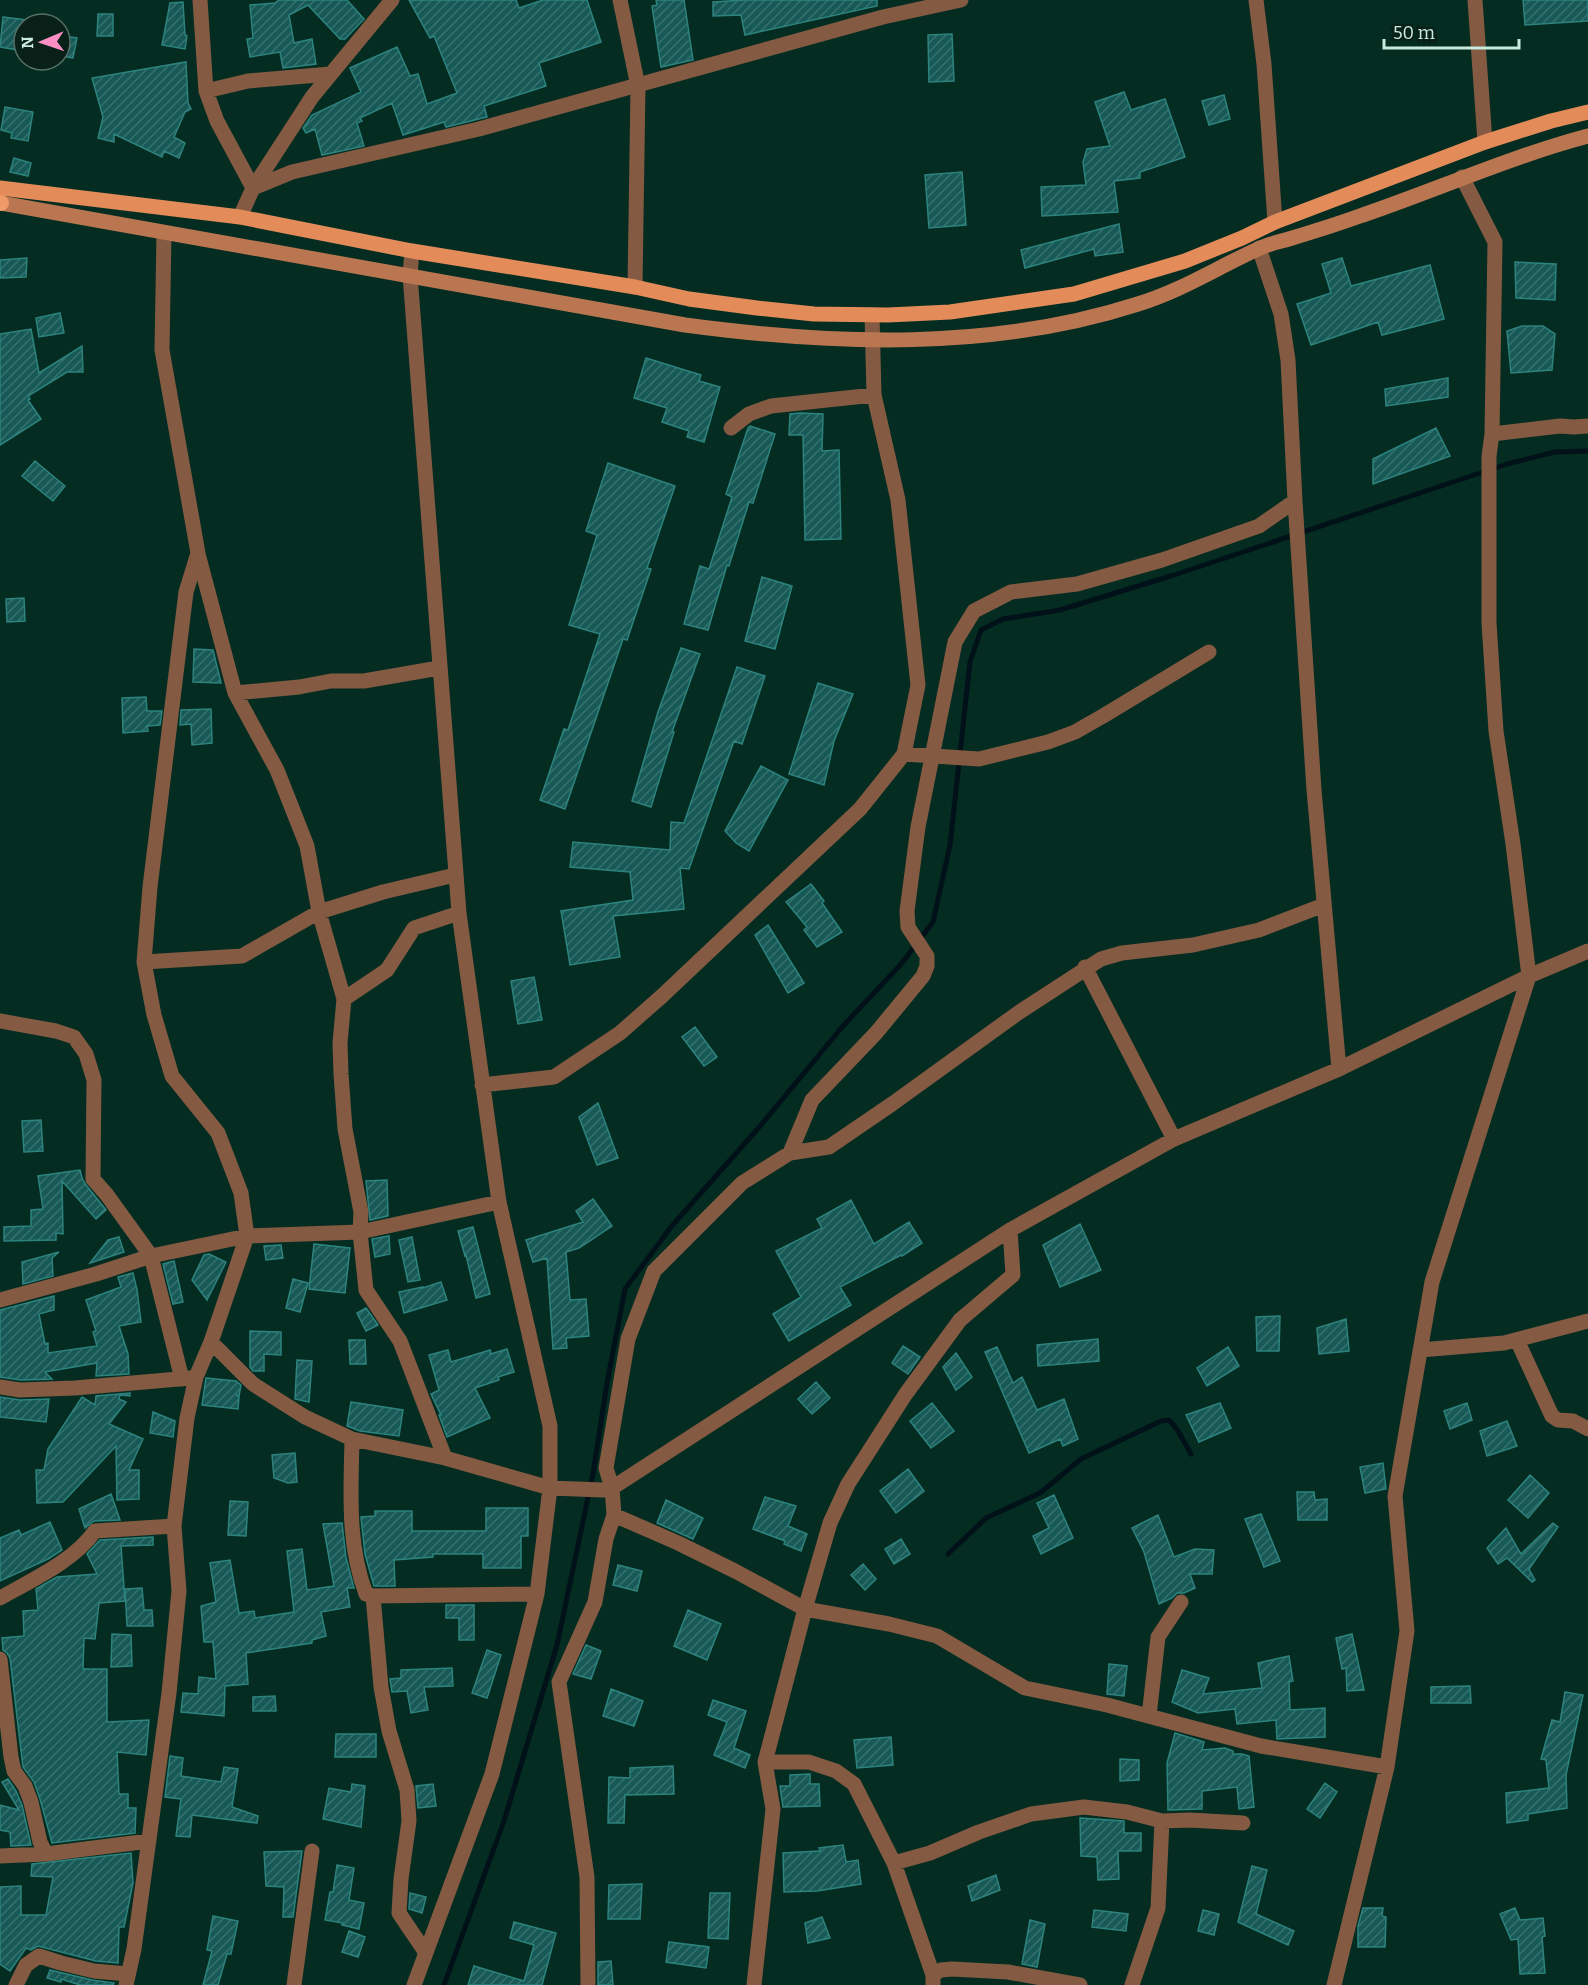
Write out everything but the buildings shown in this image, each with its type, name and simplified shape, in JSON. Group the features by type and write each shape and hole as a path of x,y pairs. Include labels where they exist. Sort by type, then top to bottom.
{"main road":[{"path":"0,199 240,217 412,251 635,287 689,299 757,308 814,314 872,315 950,312 1074,294 1185,261 1275,222 1485,142 1588,112"},
{"path":"0,199 164,233 685,325 756,334 874,341 1027,330 1084,319 1139,304 1193,283 1259,248 1357,218 1462,177 1588,136"}],"street":[{"path":"200,0 206,91 217,121 253,188"},
{"path":"240,217 253,188 312,97 392,0"},
{"path":"620,0 638,86 635,287"},
{"path":"253,188 292,172 479,129 638,86 897,7 961,0"},
{"path":"1256,0 1264,64 1275,222"},
{"path":"1475,0 1485,142"},
{"path":"206,91 248,81 330,74"},
{"path":"1334,1985 1387,1767 1407,1631 1395,1496 1432,1282 1529,976 1496,731 1489,623 1489,456 1492,434 1495,242 1462,177"},
{"path":"164,233 162,350 198,553 235,693 277,770 307,846 319,912 344,999 340,1043 345,1129 361,1212 360,1232 366,1290 400,1341 445,1458"},
{"path":"1259,248 1281,314 1288,360 1304,635 1339,1069"},
{"path":"412,251 410,275 459,913 498,1202 549,1426 550,1488 537,1594 492,1773 414,1985"},
{"path":"482,1085 554,1077 620,1033 851,817 904,754 918,685 898,500 874,395 872,315"},
{"path":"731,428 749,414 771,406 874,395"},
{"path":"1492,434 1560,426 1588,426"},
{"path":"790,1152 812,1100 876,1033 923,976 927,966 927,956 908,927 907,911 915,848 955,642 974,611 1011,592 1077,584 1162,560 1259,526 1295,501"},
{"path":"189,1378 211,1342 247,1236 241,1193 218,1133 172,1077 154,1015 144,962 150,887 186,592 198,553"},
{"path":"904,754 979,759 1048,742 1075,732 1209,652"},
{"path":"235,693 299,687 331,681 364,681 439,668"},
{"path":"144,962 242,956 319,912 383,892 455,876"},
{"path":"588,1985 587,1877 559,1682 595,1602 606,1539 614,1515 607,1489 606,1468 628,1339 654,1271 742,1183 790,1152 829,1147 1017,1013 1101,958 1122,953 1193,945 1258,930 1324,905"},
{"path":"344,999 387,970 414,928 459,913"},
{"path":"211,1342 253,1384 305,1417 352,1439 445,1458 550,1488 607,1489 1010,1230 1174,1139 1339,1069 1529,976 1588,951"},
{"path":"1085,967 1174,1139"},
{"path":"0,1021 56,1030 74,1037 86,1054 94,1080 93,1179 151,1256 189,1378 187,1418 174,1526 179,1591 169,1693 134,1949 127,1979 39,1956 26,1965 15,1985"},
{"path":"0,1300 96,1274 151,1256 247,1236 360,1232 498,1202"},
{"path":"754,1985 772,1809 765,1762 830,1523 848,1485 905,1395 960,1320 1013,1275 1010,1230"},
{"path":"1420,1350 1504,1343 1588,1321"},
{"path":"1517,1340 1552,1416 1558,1420 1574,1421 1588,1429"},
{"path":"0,1387 20,1390 189,1378"},
{"path":"352,1439 351,1524 366,1594 373,1596 537,1594"},
{"path":"614,1515 735,1571 805,1609 889,1624 937,1636 1025,1688 1149,1716 1261,1746 1387,1767"},
{"path":"0,1598 50,1569 87,1542 95,1532 174,1526"},
{"path":"373,1596 381,1687 389,1731 407,1790 409,1821 399,1913 426,1953"},
{"path":"1149,1716 1158,1637 1181,1602"},
{"path":"0,1659 11,1757 15,1771 25,1786 31,1802 40,1842 46,1854"},
{"path":"765,1762 809,1762 836,1771 854,1784 894,1863 933,1980"},
{"path":"894,1863 930,1854 979,1832 1031,1814 1084,1807 1127,1812 1162,1821 1243,1823"},
{"path":"1132,1985 1158,1908 1162,1821"},
{"path":"0,1856 46,1854 149,1841"},
{"path":"294,1985 312,1851"},
{"path":"933,1980 941,1970 952,1969 1008,1972 1026,1980 1080,1985"}],"waterway":[{"path":"444,1985 504,1821 557,1645 593,1474 625,1289 671,1227 761,1125 843,1026 902,963 933,922 950,845 970,662 981,630 1003,619 1060,610 1174,575 1507,464 1555,452 1588,451"},
{"path":"948,1554 986,1518 1040,1493 1081,1459 1161,1421 1169,1420 1177,1429 1191,1454"}]}
